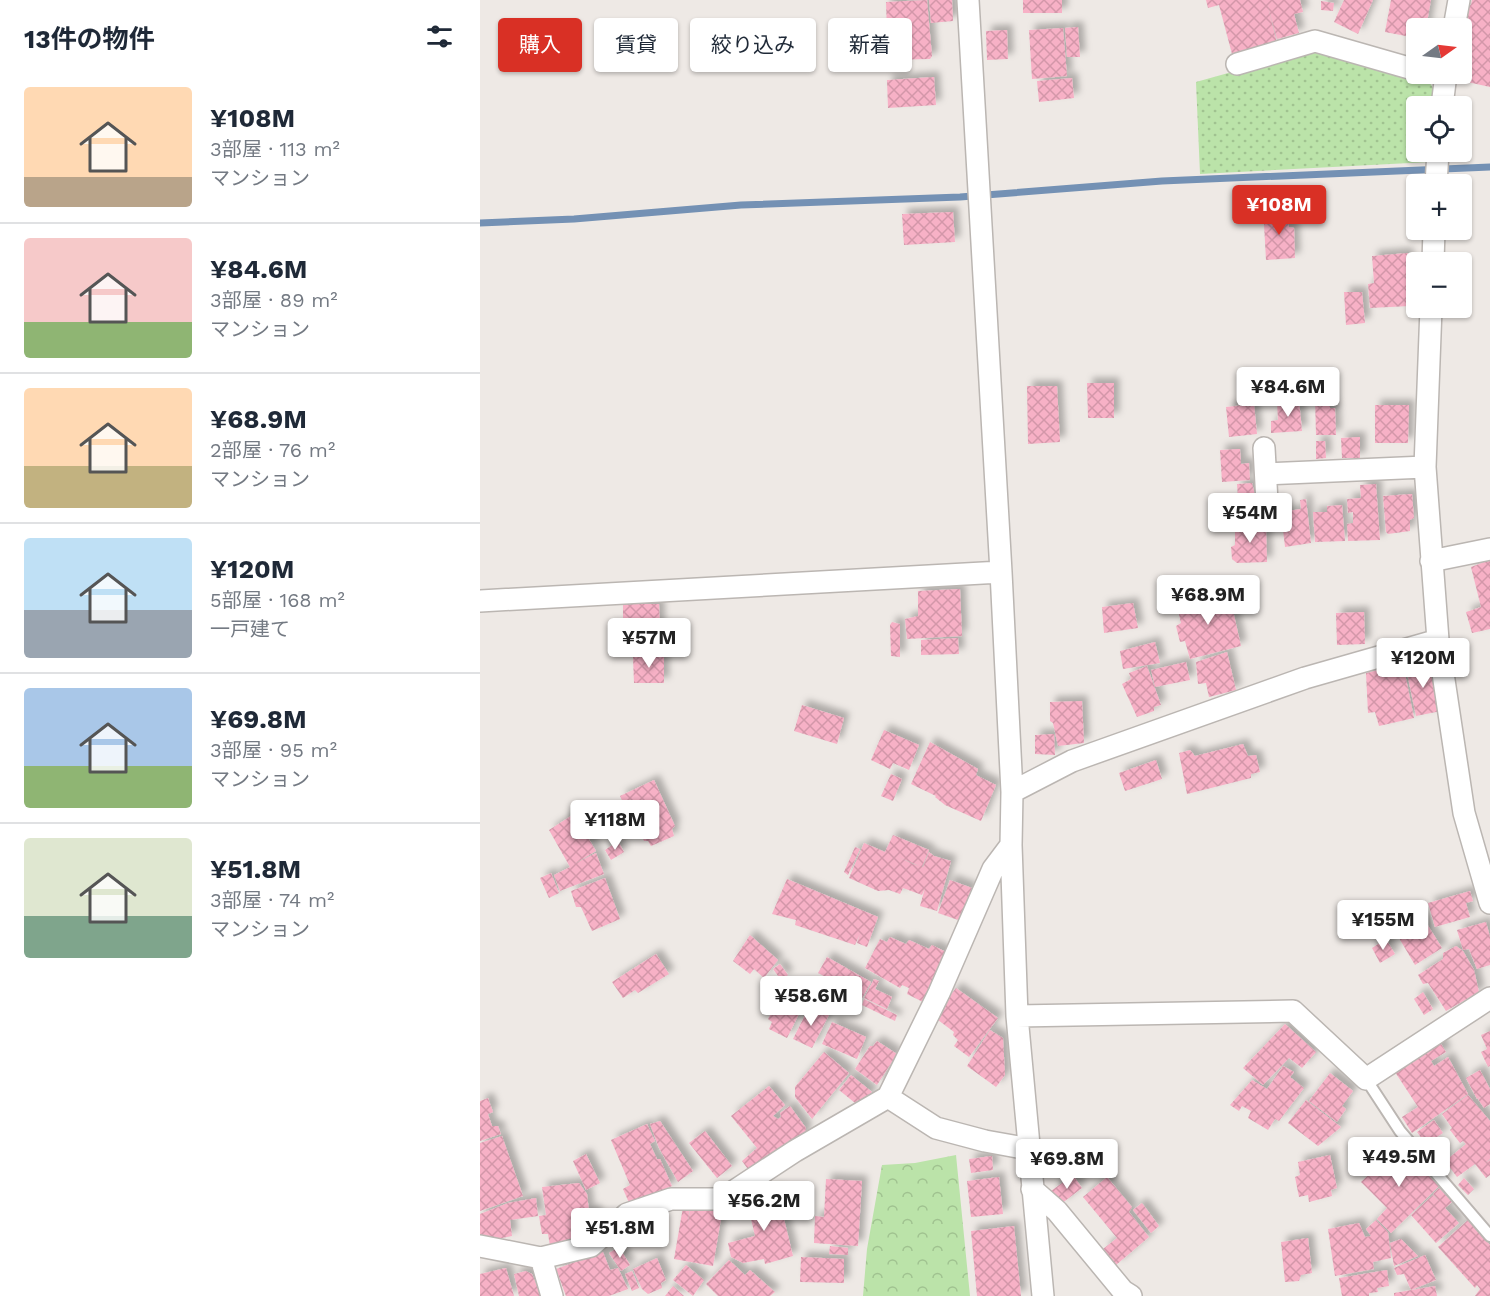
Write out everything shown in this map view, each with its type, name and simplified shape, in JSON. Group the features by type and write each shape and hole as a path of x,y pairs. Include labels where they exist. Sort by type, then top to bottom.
{"street":[{"path":"968,0 1012,792 1011,845 1017,1016 1043,1296"},
{"path":"1456,18 1459,0"},
{"path":"1237,64 1315,41 1406,67"},
{"path":"1431,318 1425,467 1438,640 1464,813 1490,903"},
{"path":"1264,448 1267,502"},
{"path":"1266,474 1425,467"},
{"path":"1431,561 1490,549"},
{"path":"480,601 1001,572"},
{"path":"1012,792 1072,761 1305,678 1438,640"},
{"path":"480,1246 541,1258 591,1246 627,1214 671,1199 722,1199 795,1150 888,1097 939,993 993,869 1011,845"},
{"path":"1017,1016 1293,1011 1366,1079 1490,998"},
{"path":"888,1097 936,1128 985,1141 1029,1149"},
{"path":"1032,1189 1057,1211 1123,1291 1131,1296"},
{"path":"541,1258 552,1296"}],"lane":[{"path":"1366,1079 1401,1131 1490,1236"}],"green space":[{"path":"1317,48 1406,73 1406,84 1430,84 1434,89 1434,96 1406,96 1406,162 1429,162 1200,174 1196,82"},
{"path":"956,1155 970,1296 863,1296 867,1249 882,1165 915,1163"}],"building":[{"path":"927,0 932,56 930,59 912,59 912,18 887,18 886,2"},
{"path":"929,0 952,0 953,21 931,23"},
{"path":"1023,0 1062,0 1062,13 1023,13"},
{"path":"1206,0 1300,0 1303,12 1294,14 1299,33 1277,39 1267,3 1277,43 1232,54 1219,5 1208,8"},
{"path":"1344,0 1373,0 1358,34 1334,22"},
{"path":"1391,0 1431,0 1428,18 1406,18 1406,36 1385,32"},
{"path":"1472,0 1490,0 1490,87 1472,83 1472,18 1465,18 1467,5 1471,5"},
{"path":"1321,1 1334,3 1333,11 1321,10"},
{"path":"1078,27 1080,57 1067,57 1065,28"},
{"path":"1063,28 1067,76 1032,79 1029,30"},
{"path":"1007,30 1008,59 987,60 986,31"},
{"path":"934,77 936,105 888,108 887,80"},
{"path":"1072,78 1074,98 1039,102 1037,81"},
{"path":"1302,201 1302,220 1289,219 1287,202"},
{"path":"1268,210 1287,210 1289,227 1294,228 1295,258 1266,260 1264,224 1268,222"},
{"path":"953,212 955,242 904,245 902,214"},
{"path":"1406,253 1406,306 1370,308 1368,284 1374,283 1372,256"},
{"path":"1344,292 1362,292 1365,323 1346,325"},
{"path":"1087,383 1114,383 1114,418 1088,418"},
{"path":"1027,386 1057,386 1060,442 1028,444"},
{"path":"1315,398 1330,398 1330,408 1335,408 1336,435 1316,435"},
{"path":"1299,400 1302,431 1271,433 1271,421 1278,420 1277,402"},
{"path":"1254,404 1257,434 1229,437 1226,407"},
{"path":"1375,405 1409,405 1408,443 1375,443"},
{"path":"1360,437 1360,458 1342,458 1341,438"},
{"path":"1316,441 1325,441 1326,458 1316,459"},
{"path":"1240,449 1241,464 1249,463 1250,480 1222,482 1220,450"},
{"path":"1252,483 1259,511 1239,513 1237,484"},
{"path":"1376,484 1380,540 1348,541 1347,524 1353,523 1353,512 1348,513 1347,499 1361,498 1360,485"},
{"path":"1412,494 1414,518 1410,520 1410,531 1388,534 1383,496"},
{"path":"1306,499 1311,543 1285,547 1281,512 1301,509 1300,500"},
{"path":"1342,505 1345,541 1315,542 1313,512 1327,512 1327,506"},
{"path":"1235,525 1266,525 1267,562 1237,563 1232,559 1231,547 1235,545"},
{"path":"1490,560 1490,629 1472,633 1466,612 1481,607 1471,567"},
{"path":"960,589 962,636 907,639 905,619 918,616 918,591"},
{"path":"1229,593 1241,646 1190,659 1185,641 1180,642 1176,626 1181,623 1177,606"},
{"path":"1133,603 1138,628 1104,633 1102,607"},
{"path":"623,604 659,604 661,653 630,655 629,632 623,631"},
{"path":"1364,612 1365,644 1337,645 1336,613"},
{"path":"892,622 900,624 900,657 891,656 890,625"},
{"path":"958,638 959,654 921,655 921,640"},
{"path":"1155,642 1160,663 1123,669 1120,651"},
{"path":"1227,652 1236,690 1209,697 1206,683 1198,684 1196,662"},
{"path":"664,655 664,683 634,683 633,657"},
{"path":"1186,662 1190,680 1155,687 1151,670"},
{"path":"1430,662 1441,711 1416,716 1406,668"},
{"path":"1403,664 1414,718 1379,726 1375,712 1368,713 1366,673"},
{"path":"1147,666 1161,705 1154,707 1154,711 1137,717 1122,684 1131,679 1129,673"},
{"path":"1082,701 1084,743 1058,746 1053,723 1050,721 1050,702"},
{"path":"802,705 844,718 837,744 794,731"},
{"path":"884,730 919,745 909,770 893,763 890,769 871,760"},
{"path":"1054,734 1055,755 1035,754 1035,735"},
{"path":"930,742 978,769 976,775 996,785 981,821 945,805 936,796 911,784"},
{"path":"1243,744 1248,756 1256,755 1260,772 1251,774 1251,778 1187,794 1179,753 1190,750 1195,756"},
{"path":"1156,760 1162,779 1125,791 1119,773"},
{"path":"891,774 902,779 893,801 881,796"},
{"path":"654,780 675,826 672,829 674,836 651,846 648,841 644,841 638,828 634,827 620,796"},
{"path":"574,814 596,851 574,864 596,853 604,874 560,891 554,875 570,867 549,830"},
{"path":"893,835 929,850 922,867 929,852 934,856 951,861 937,911 920,906 925,888 922,895 903,888 900,894 889,890 878,891 849,878 864,843 885,852"},
{"path":"618,841 624,852 611,860 605,850"},
{"path":"855,847 860,849 848,875 844,872"},
{"path":"551,873 559,893 549,898 540,878"},
{"path":"605,878 620,919 592,931 581,907 576,907 571,891"},
{"path":"787,879 878,917 867,947 857,943 860,934 855,945 795,925 796,920 772,914"},
{"path":"950,880 972,888 961,921 938,913"},
{"path":"1470,891 1473,901 1466,903 1470,917 1435,927 1428,903"},
{"path":"1422,916 1442,948 1415,965 1396,933"},
{"path":"1486,922 1490,937 1490,965 1477,969 1469,949 1463,950 1457,930"},
{"path":"750,935 778,960 764,978 754,969 750,974 733,961"},
{"path":"890,937 906,944 909,940 929,949 932,945 948,953 925,1003 907,994 909,988 902,985 900,988 865,968 880,939 887,942"},
{"path":"1386,939 1395,954 1380,963 1372,948"},
{"path":"1456,946 1463,951 1474,970 1479,992 1446,1011 1428,983 1423,984 1418,975 1443,959 1443,953"},
{"path":"656,954 669,974 638,993 635,990 623,998 612,982"},
{"path":"827,957 871,982 860,1002 831,985 833,981 818,973"},
{"path":"780,964 788,975 781,980 773,969"},
{"path":"874,979 879,981 875,989 892,997 887,1009 864,998"},
{"path":"956,988 998,1018 969,1057 954,1046 958,1040 953,1035 954,1032 934,1017"},
{"path":"1423,992 1433,1009 1424,1015 1414,999"},
{"path":"785,994 800,1002 797,1008 801,1010 787,1038 769,1029 772,1022 768,1019 778,1001 781,1002"},
{"path":"864,999 897,1015 895,1021 862,1005"},
{"path":"810,1005 829,1015 812,1048 793,1039"},
{"path":"832,1022 866,1037 857,1059 822,1044"},
{"path":"1285,1024 1316,1052 1302,1068 1289,1058 1263,1085 1243,1068"},
{"path":"990,1030 1003,1038 1005,1075 996,1087 967,1066"},
{"path":"1490,1031 1490,1066 1488,1067 1481,1052 1487,1049 1481,1035"},
{"path":"1438,1039 1446,1052 1431,1061 1434,1066 1448,1057 1468,1094 1412,1133 1402,1117 1418,1107 1393,1069"},
{"path":"877,1041 897,1054 877,1085 855,1069 870,1046"},
{"path":"824,1052 849,1073 812,1119 795,1097 795,1087"},
{"path":"1283,1066 1294,1072 1290,1077 1304,1088 1279,1121 1275,1119 1268,1130 1248,1118 1251,1111 1242,1106 1239,1111 1230,1105 1252,1080 1267,1089"},
{"path":"1480,1070 1490,1089 1490,1104 1484,1108 1478,1099 1484,1095 1477,1099 1466,1078"},
{"path":"1330,1073 1353,1091 1342,1106 1346,1109 1337,1122 1309,1101"},
{"path":"851,1075 872,1092 860,1107 839,1090"},
{"path":"769,1086 785,1105 773,1116 778,1119 781,1117 780,1113 790,1106 806,1128 804,1137 750,1172 742,1161 757,1148 731,1116"},
{"path":"1468,1095 1490,1121 1490,1159 1485,1163 1490,1160 1490,1175 1486,1178 1475,1164 1457,1177 1445,1161 1466,1144 1463,1141 1460,1143 1442,1114"},
{"path":"488,1098 493,1112 488,1114 492,1126 498,1126 501,1134 480,1141 480,1101"},
{"path":"1306,1100 1341,1127 1318,1146 1288,1123"},
{"path":"1434,1120 1443,1133 1426,1144 1417,1132"},
{"path":"660,1121 693,1171 678,1182 659,1148 650,1124"},
{"path":"647,1124 655,1141 650,1144 657,1159 660,1159 672,1186 630,1205 623,1189 630,1185 611,1140"},
{"path":"705,1131 732,1166 717,1178 689,1143"},
{"path":"502,1136 523,1196 480,1211 480,1143"},
{"path":"1399,1146 1439,1186 1391,1233 1377,1219 1387,1208 1361,1182"},
{"path":"586,1154 600,1183 586,1190 573,1161"},
{"path":"1330,1155 1337,1188 1331,1190 1332,1196 1309,1202 1308,1195 1299,1197 1295,1177 1300,1175 1298,1162"},
{"path":"992,1156 993,1170 971,1173 969,1159"},
{"path":"1073,1175 1082,1188 1061,1204 1051,1191"},
{"path":"999,1177 1003,1214 971,1217 967,1181"},
{"path":"1107,1177 1132,1207 1129,1212 1149,1237 1116,1265 1103,1249 1117,1238 1083,1197"},
{"path":"1464,1178 1474,1189 1468,1195 1458,1185"},
{"path":"826,1179 862,1181 858,1246 814,1243 815,1216 824,1217"},
{"path":"579,1183 587,1194 589,1211 596,1210 598,1226 592,1227 593,1235 550,1246 548,1234 542,1234 539,1216 546,1215 542,1187"},
{"path":"1439,1188 1452,1202 1445,1208 1459,1223 1436,1243 1411,1215 1433,1195 1441,1203 1433,1194"},
{"path":"777,1190 793,1256 765,1264 764,1259 743,1263 731,1257 728,1243 755,1236 746,1198"},
{"path":"536,1198 538,1216 510,1220 512,1236 492,1240 480,1237 480,1214 508,1203"},
{"path":"1142,1203 1159,1226 1151,1233 1133,1210"},
{"path":"691,1206 722,1213 713,1266 674,1259 683,1207 690,1208 687,1228"},
{"path":"1376,1220 1388,1232 1391,1258 1373,1262 1374,1269 1335,1276 1328,1229 1359,1223 1365,1237 1371,1236 1366,1229"},
{"path":"1468,1220 1490,1245 1490,1296 1475,1296 1480,1289 1477,1285 1475,1288 1438,1247"},
{"path":"1014,1226 1021,1296 977,1296 971,1231"},
{"path":"1308,1238 1312,1273 1301,1275 1299,1281 1285,1282 1281,1242"},
{"path":"1401,1239 1418,1256 1394,1266 1390,1243"},
{"path":"830,1246 848,1248 848,1255 829,1254"},
{"path":"619,1247 630,1265 621,1271 609,1253"},
{"path":"603,1252 610,1270 618,1268 628,1289 609,1296 566,1296 556,1269"},
{"path":"1425,1255 1436,1280 1411,1290 1404,1274 1397,1275 1394,1268"},
{"path":"801,1257 844,1259 844,1283 800,1282"},
{"path":"657,1258 666,1280 661,1283 662,1288 648,1294 642,1289 633,1269"},
{"path":"729,1260 745,1275 750,1270 775,1292 770,1296 718,1296 706,1284"},
{"path":"686,1265 704,1280 693,1296 673,1280"},
{"path":"506,1268 514,1296 480,1296 480,1274"},
{"path":"1387,1270 1389,1286 1377,1288 1378,1292 1369,1293 1369,1296 1342,1296 1339,1278"},
{"path":"526,1271 532,1274 541,1296 519,1296 514,1274"},
{"path":"632,1271 639,1288 632,1291 625,1274"},
{"path":"673,1286 684,1296 665,1296"},
{"path":"1435,1286 1437,1296 1394,1296 1394,1293"}],"waterway":[{"path":"480,223 574,219 741,205 960,197 1162,181 1490,167"}]}
